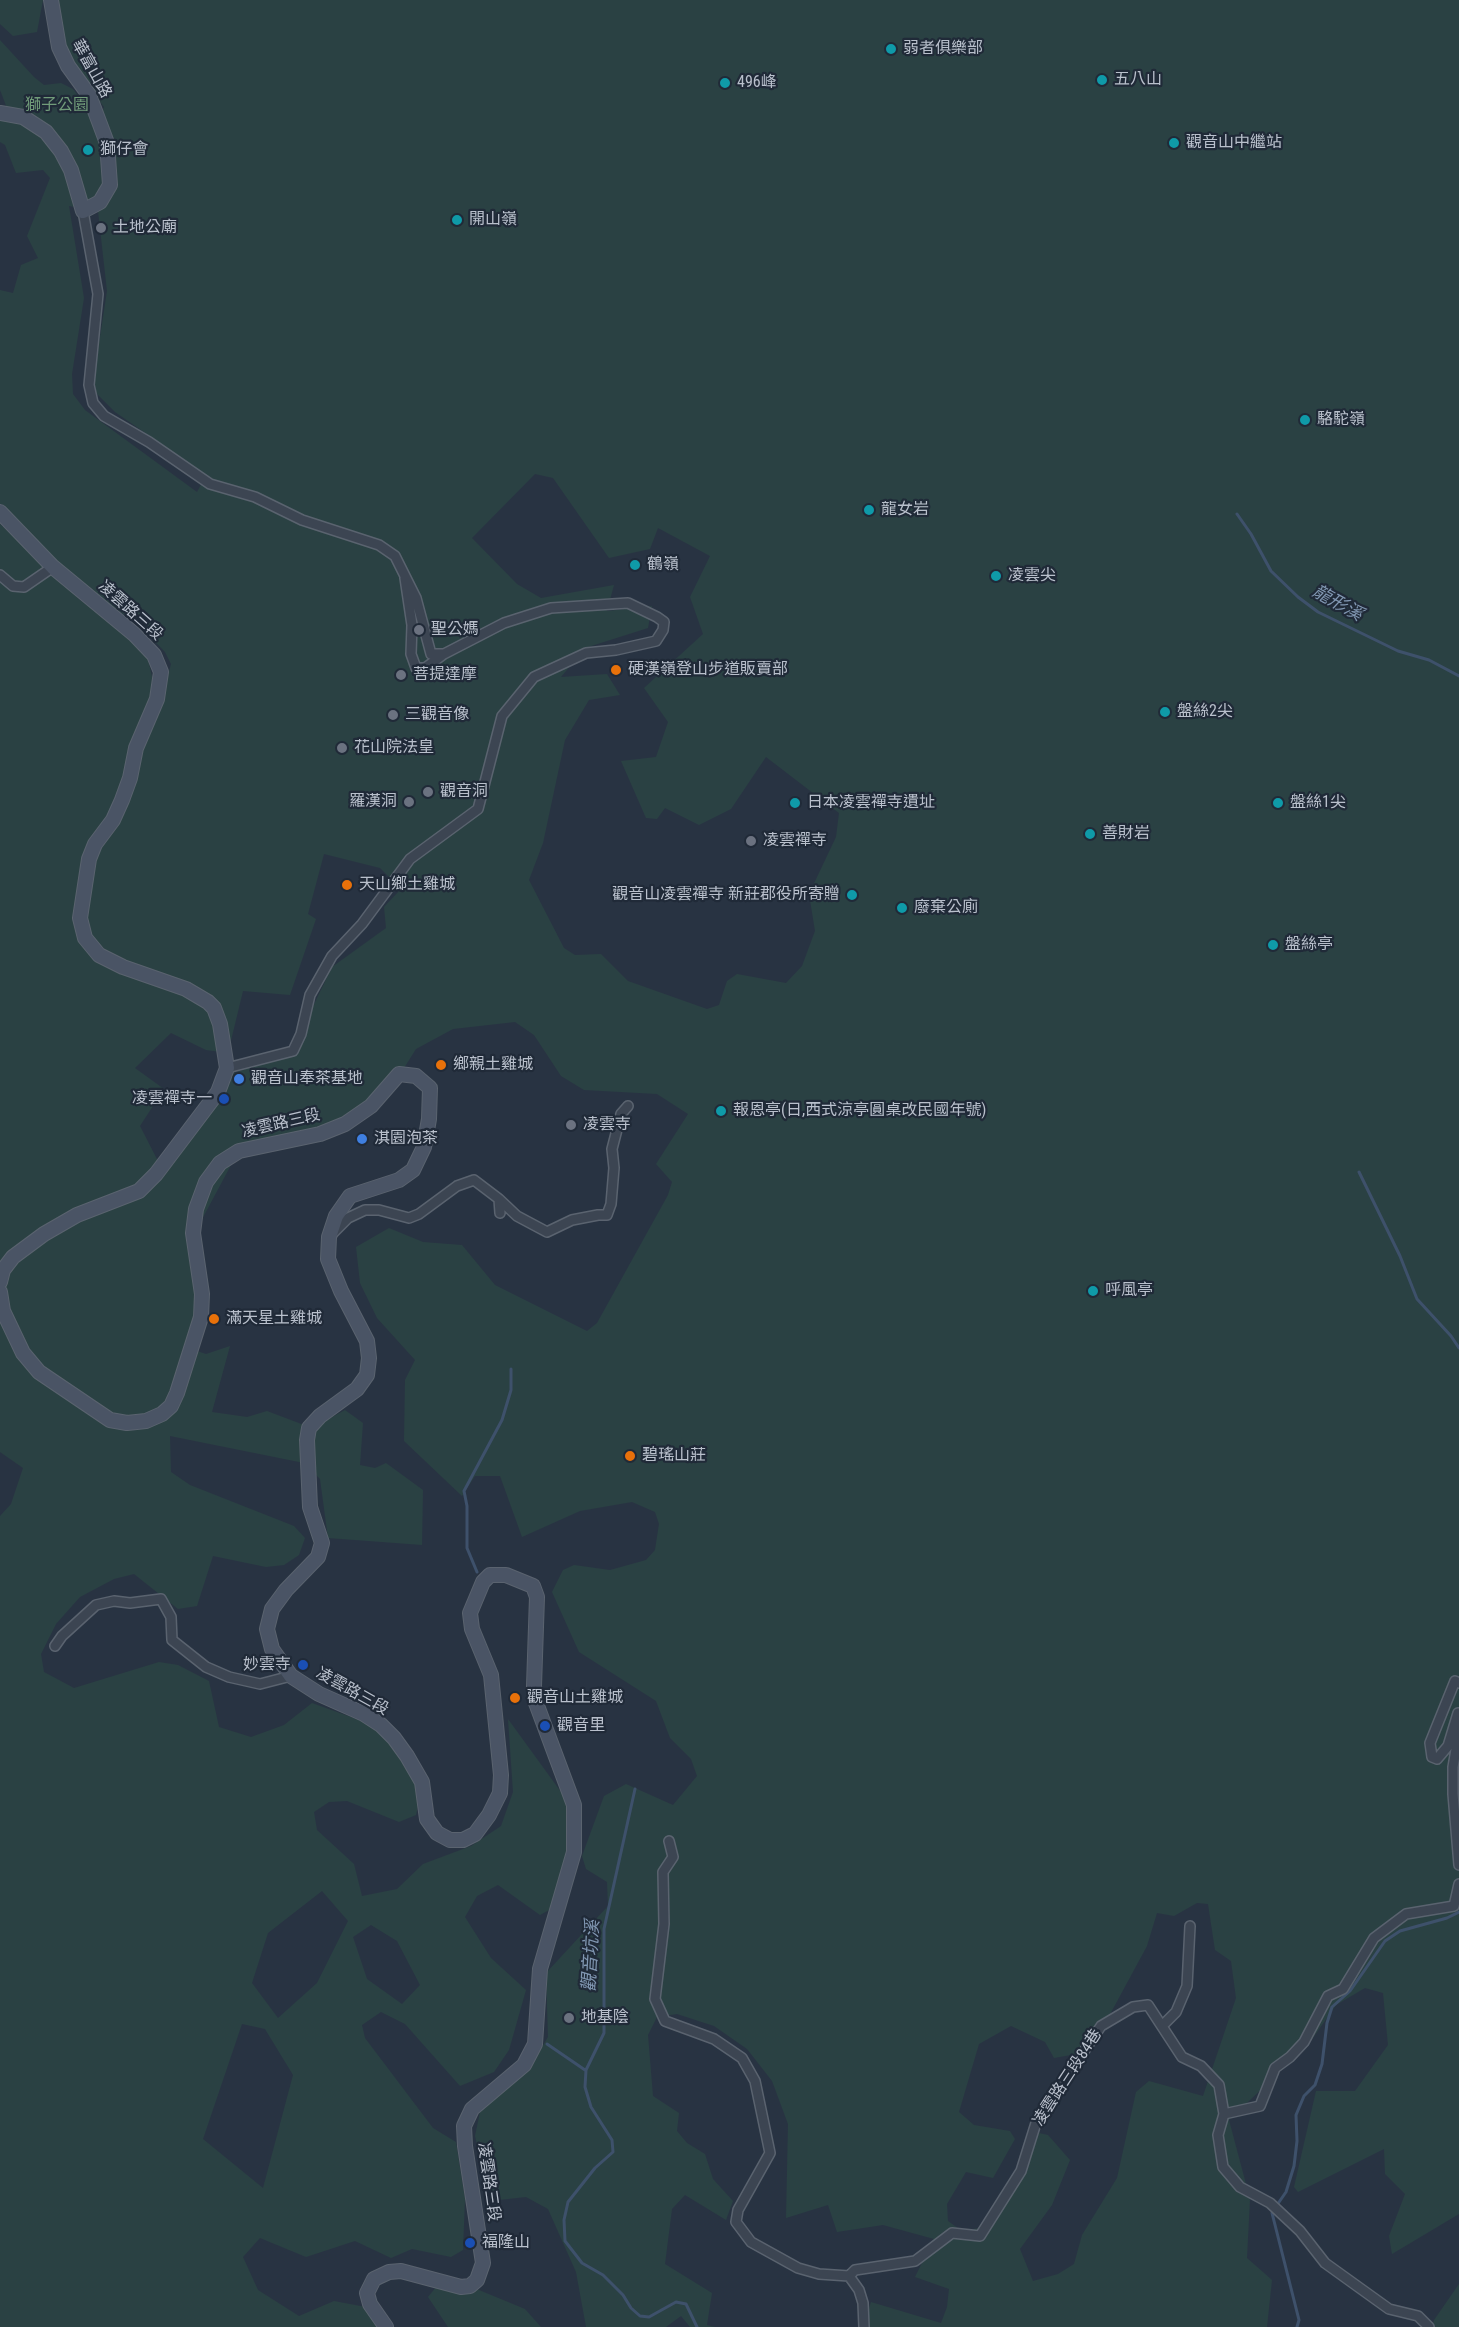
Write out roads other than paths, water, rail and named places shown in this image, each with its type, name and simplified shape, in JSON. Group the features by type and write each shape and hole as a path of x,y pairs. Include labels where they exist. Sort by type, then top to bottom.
{"street":[{"name":"華富山路","path":"51,1 59,47 68,66 88,95 107,143 110,185 100,202 83,211"},
{"path":"0,113 23,117 46,132 61,151 71,170 83,211 98,294 89,385 93,403 104,416 149,442 210,484 255,497 302,520 379,545 395,556 416,598 431,654 444,654"},
{"name":"凌雲路三段","path":"0,512 53,567 134,634 154,655 161,672 158,699 136,748 130,778 122,800 113,820 95,844 89,859 80,918 85,938 99,955 123,968 186,989 214,1008 220,1024 227,1068"},
{"path":"0,575 13,586 24,587 53,567"},
{"path":"0,1282 3,1270 12,1257 44,1234 77,1215 139,1191 156,1174 218,1092 227,1068 293,1051 301,1034 310,995 332,956 362,924 410,859 478,809 502,716 534,677 586,653 616,650 656,640 663,630 664,622 645,609 628,603 551,608 504,623 444,654 425,668 416,668 411,654 412,626 405,578"},
{"name":"凌雲路三段","path":"0,1292 3,1311 23,1353 39,1372 110,1420 127,1423 146,1421 162,1414 171,1406 177,1393 201,1317 202,1294 193,1233 196,1209 202,1191 220,1163 239,1151 320,1134 345,1124 371,1106 399,1074 421,1079 427,1084 431,1095 424,1147 413,1170 399,1180 350,1196 336,1216 329,1237 328,1259 341,1291 367,1341 369,1358 367,1375 357,1389 320,1416 309,1428 307,1440 310,1507 322,1543 318,1557 286,1590 272,1609 267,1629 272,1650 291,1676 319,1694 364,1714 381,1725 394,1738 422,1782 427,1819 437,1833 450,1840 463,1840 475,1834 489,1815 500,1793 501,1775 491,1675 472,1629 470,1613 483,1582 490,1575 506,1575 533,1586 537,1597 534,1686 536,1703 574,1805 574,1852 540,1969 535,2044 524,2065 471,2109 464,2126 483,2262 477,2280 470,2286 461,2287 401,2271 388,2272 374,2279 367,2293 370,2304 386,2327"},
{"path":"329,1237 348,1218 365,1210 380,1210 409,1218 419,1214 457,1186 474,1180 518,1216 547,1232 572,1220 607,1215 611,1204 614,1168 612,1149 621,1114 628,1106"},
{"path":"499,1199 500,1214"},
{"path":"55,1646 62,1636 96,1605 114,1601 130,1603 161,1599 171,1617 172,1640 206,1667 229,1677 260,1684 291,1676"},
{"path":"1459,1683 1455,1681 1430,1743 1431,1757 1437,1759 1448,1746 1458,1713 1459,1731 1453,1767 1453,1794 1459,1865"},
{"name":"凌雲路三段84巷","path":"669,1841 673,1857 663,1872 664,1924 655,1999 665,2021 714,2039 742,2058 755,2081 770,2153 738,2210 736,2222 751,2242 798,2268 819,2274 849,2276 855,2270 915,2261 952,2233 980,2236 1022,2171 1036,2122 1101,2026 1133,2007 1148,2005 1182,2057 1201,2066 1219,2085 1224,2115 1218,2135 1223,2167 1240,2187 1270,2203 1300,2231 1325,2263 1389,2309 1418,2316 1429,2327"},
{"path":"1224,2115 1260,2106 1275,2068 1290,2057 1304,2042 1328,1996 1343,1989 1374,1938 1406,1914 1454,1906 1459,1884"},
{"path":"1162,2026 1176,2012 1187,1986 1190,1926"},
{"path":"849,2276 859,2290 864,2327"}],"waterway":[{"name":"龍形溪","path":"1237,514 1271,571 1298,597 1318,612 1398,651 1429,660 1459,676"},
{"path":"1359,1172 1400,1256 1417,1299 1459,1348"},
{"path":"477,1572 467,1548 467,1506 464,1491 502,1420 511,1390 511,1369"},
{"name":"觀音坑溪","path":"635,1789 604,1929 604,2033 586,2070 585,2087 591,2107 612,2140 613,2152 595,2168 568,2202 564,2220 565,2241 582,2263 603,2275 640,2316 649,2317 676,2302 686,2304 697,2327"},
{"path":"1277,2205 1286,2192 1294,2166 1297,2141 1296,2115 1304,2096 1315,2085 1322,2064 1327,2023 1332,2007 1350,1991 1385,1941 1400,1931 1447,1918 1459,1912"},
{"path":"547,2044 585,2070"},
{"path":"1273,2211 1299,2320 1297,2327"}],"place":[{"name":"弱者俱樂部","path":"891,49"},
{"name":"五八山","path":"1102,80"},
{"name":"496峰","path":"725,83"},
{"name":"觀音山中繼站","path":"1174,143"},
{"name":"獅仔會","path":"88,150"},
{"name":"開山嶺","path":"457,220"},
{"name":"土地公廟","path":"101,228"},
{"name":"駱駝嶺","path":"1305,420"},
{"name":"龍女岩","path":"869,510"},
{"name":"鶴嶺","path":"635,565"},
{"name":"凌雲尖","path":"996,576"},
{"name":"聖公媽","path":"419,630"},
{"name":"硬漢嶺登山步道販賣部","path":"616,670"},
{"name":"菩提達摩","path":"401,675"},
{"name":"盤絲2尖","path":"1165,712"},
{"name":"三觀音像","path":"393,715"},
{"name":"花山院法皇","path":"342,748"},
{"name":"觀音洞","path":"428,792"},
{"name":"羅漢洞","path":"409,802"},
{"name":"日本凌雲禪寺遺址","path":"795,803"},
{"name":"盤絲1尖","path":"1278,803"},
{"name":"善財岩","path":"1090,834"},
{"name":"凌雲禪寺","path":"751,841"},
{"name":"天山鄉土雞城","path":"347,885"},
{"name":"觀音山凌雲禪寺 新莊郡役所寄贈","path":"852,895"},
{"name":"廢棄公廁","path":"902,908"},
{"name":"盤絲亭","path":"1273,945"},
{"name":"鄉親土雞城","path":"441,1065"},
{"name":"觀音山奉茶基地","path":"239,1079"},
{"name":"凌雲禪寺一","path":"224,1099"},
{"name":"報恩亭(日,西式涼亭圓桌改民國年號)","path":"721,1111"},
{"name":"凌雲寺","path":"571,1125"},
{"name":"淇園泡茶","path":"362,1139"},
{"name":"呼風亭","path":"1093,1291"},
{"name":"滿天星土雞城","path":"214,1319"},
{"name":"碧瑤山莊","path":"630,1456"},
{"name":"妙雲寺","path":"303,1665"},
{"name":"觀音山土雞城","path":"515,1698"},
{"name":"觀音里","path":"545,1726"},
{"name":"地基陰","path":"569,2018"},
{"name":"福隆山","path":"470,2243"}],"park label":[{"name":"獅子公園","path":"57,106"}]}
